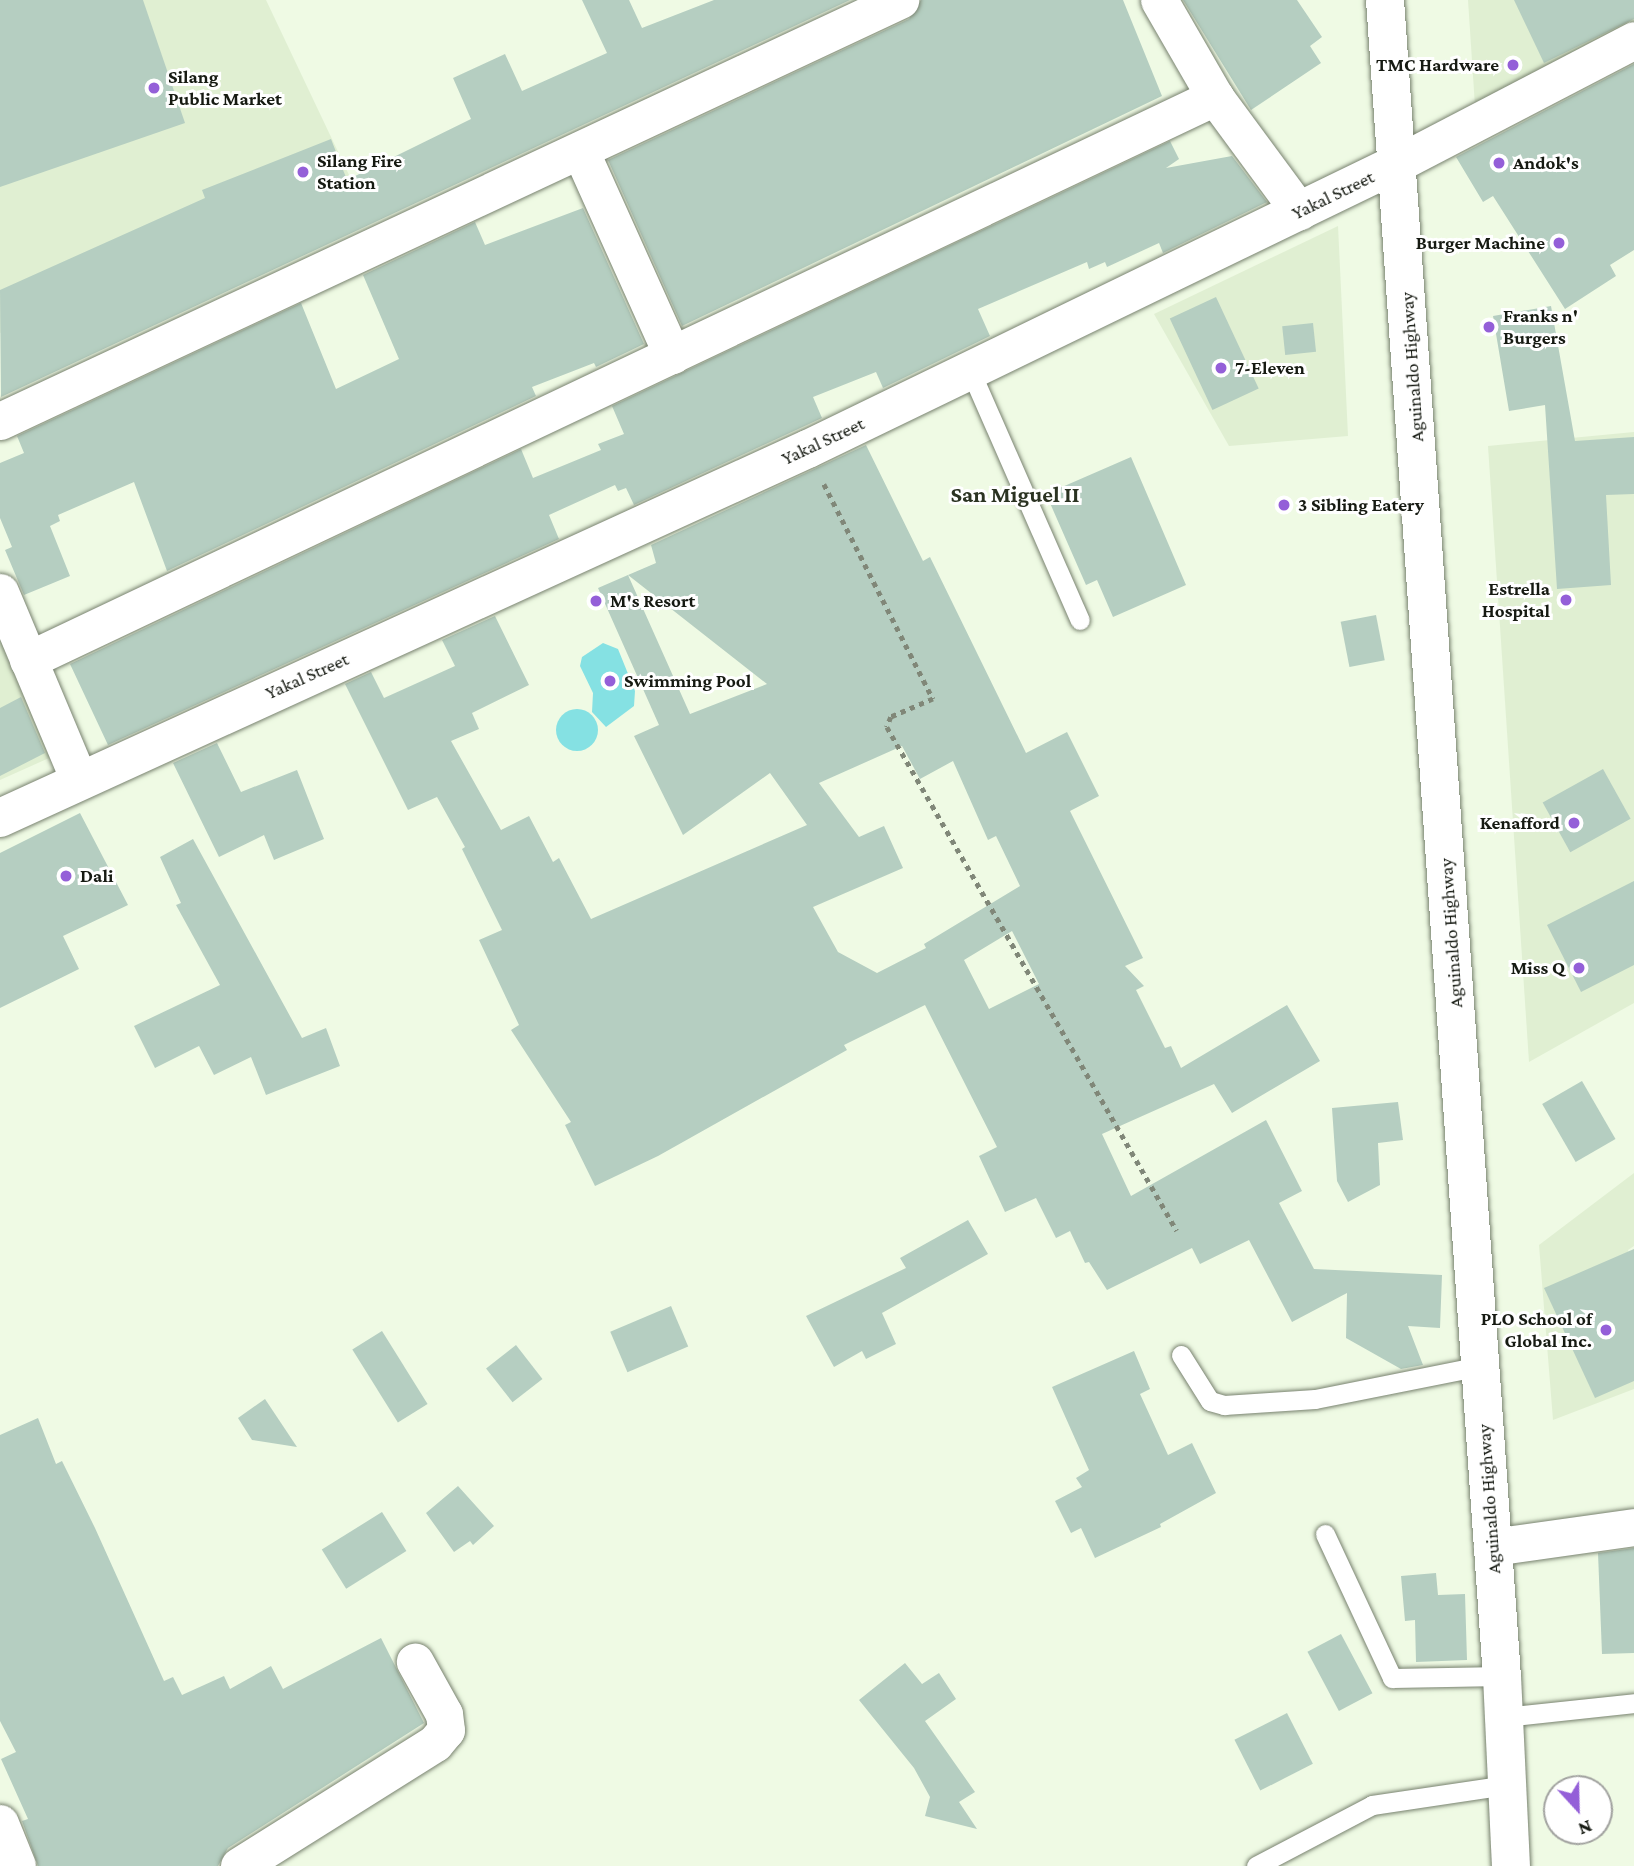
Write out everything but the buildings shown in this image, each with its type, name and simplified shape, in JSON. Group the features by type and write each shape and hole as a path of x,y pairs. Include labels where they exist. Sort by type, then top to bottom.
{"main road":[{"name":"Aguinaldo Highway","path":"1385,0 1502,1676 1511,1866"},
{"name":"Yakal Street","path":"0,818 808,449 1398,163"},
{"path":"0,1824 17,1866"}],"street":[{"path":"0,421 900,0"},
{"path":"1159,0 1214,97 1299,211"},
{"name":"Yakal Street","path":"1398,163 1634,40"},
{"path":"28,660 1214,97"},
{"path":"580,150 673,355"},
{"path":"0,593 79,780"},
{"path":"1492,1547 1634,1527"},
{"path":"239,1866 435,1743 446,1730 444,1714 415,1662"}],"lane":[{"path":"970,370 1080,620"},
{"path":"1181,1355 1210,1401 1224,1405 1315,1399 1480,1366"},
{"path":"1325,1534 1392,1678 1502,1676"},
{"path":"1504,1717 1634,1703"},
{"path":"1255,1866 1372,1805 1506,1785"}],"path":[{"path":"808,449 933,699 891,717 887,727 1177,1231"}],"shaded area":[{"name":"Silang Public Market","path":"0,0 266,0 350,177 0,333"},
{"name":"TMC Hardware","path":"1468,0 1634,0 1634,23 1475,106"},
{"path":"1338,226 1348,436 1229,446 1154,314"},
{"path":"1634,432 1634,1003 1529,1062 1488,446"},
{"path":"0,624 58,754 0,780"},
{"path":"1634,1173 1634,1246 1628,1250 1634,1275 1634,1389 1553,1420 1539,1245"}],"water":[{"name":"Swimming Pool","path":"603,643 618,649 635,691 634,706 606,727 592,712 593,693 580,666 582,657"},
{"name":"Swimming Pool","path":"577,709 592,715 598,730 592,745 577,751 562,745 556,730 562,715"}],"place":[{"name":"TMC Hardware","path":"1513,65"},
{"name":"Silang Public Market","path":"154,88"},
{"name":"Andok's","path":"1499,163"},
{"name":"Silang Fire Station","path":"303,172"},
{"name":"Burger Machine","path":"1559,243"},
{"name":"Franks n' Burgers","path":"1489,327"},
{"name":"7-Eleven","path":"1221,368"},
{"name":"3 Sibling Eatery","path":"1284,505"},
{"name":"Estrella Hospital","path":"1566,600"},
{"name":"M's Resort","path":"596,601"},
{"name":"Swimming Pool","path":"610,681"},
{"name":"Kenafford","path":"1574,823"},
{"name":"Dali","path":"66,876"},
{"name":"Miss Q","path":"1579,968"},
{"name":"PLO School of Global Inc.","path":"1606,1330"}],"district":[{"name":"San Miguel II","path":"1015,494"}]}
